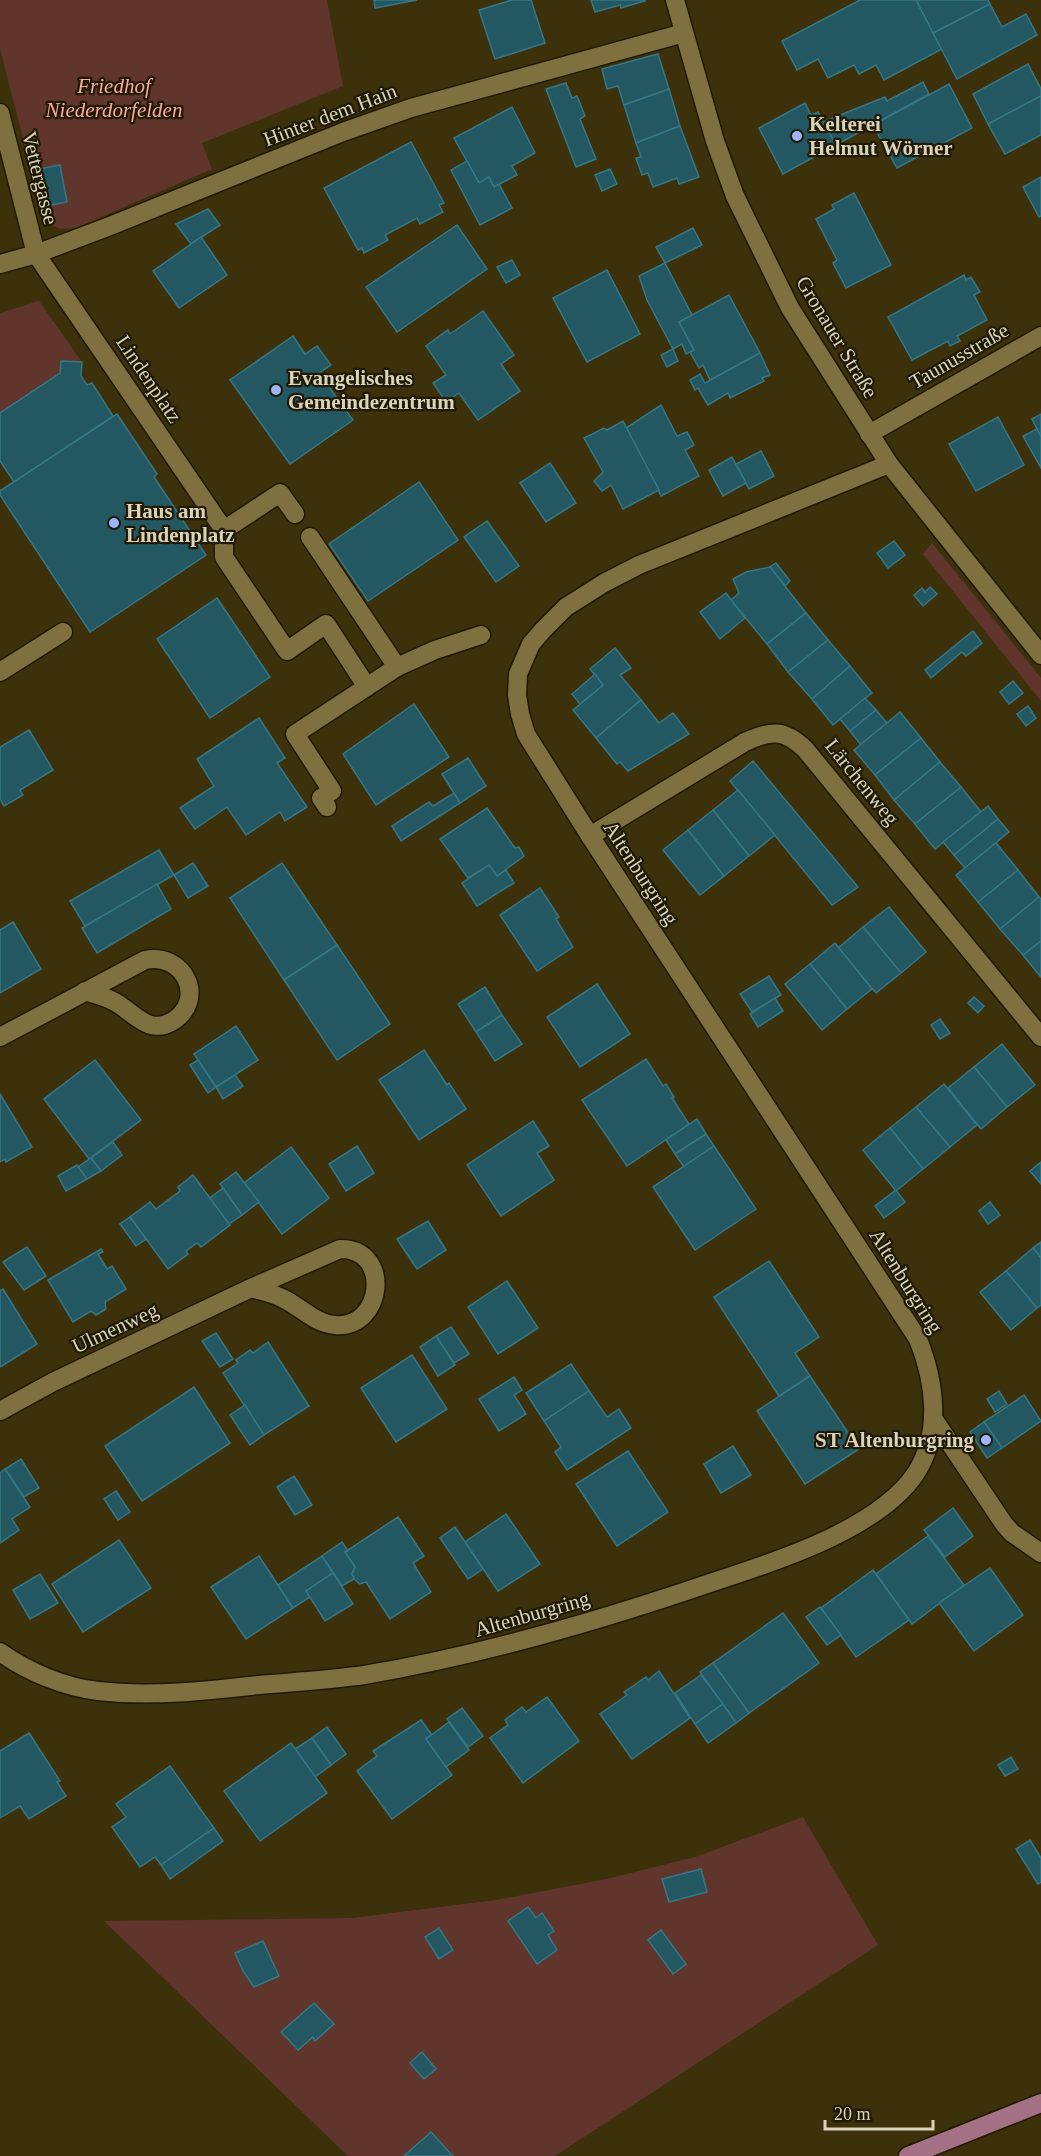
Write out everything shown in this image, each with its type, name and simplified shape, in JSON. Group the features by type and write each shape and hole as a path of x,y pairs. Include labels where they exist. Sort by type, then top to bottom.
{"main road":[{"path":"908,2156 1041,2103"}],"street":[{"name":"Gronauer Straße","path":"675,0 716,141 735,196 790,308 889,464 1041,655"},
{"name":"Hinter dem Hain","path":"0,264 36,254 343,132 411,108 684,33"},
{"name":"Vettergasse","path":"0,113 36,254"},
{"name":"Lindenplatz","path":"36,254 224,530"},
{"name":"Taunusstraße","path":"869,434 1041,336"},
{"name":"Altenburgring","path":"0,1652 29,1670 70,1686 97,1691 133,1693 244,1687 361,1675 473,1654 650,1604 809,1547 856,1523 893,1498 915,1473 930,1439 934,1400 929,1367 918,1339 590,837 526,734 517,695 518,674 531,644 566,608 584,595 639,565 889,464"},
{"path":"295,514 280,493 224,530 224,557 287,651 326,624 367,687"},
{"path":"310,537 397,667"},
{"path":"0,672 63,632"},
{"path":"327,807 321,798 332,791 295,734 397,667 435,650 481,635"},
{"name":"Lärchenweg","path":"590,837 745,742 770,733 781,733 788,736 805,749 1041,1037"},
{"path":"0,1037 133,965 154,958 171,962 178,967 184,973 189,986 189,994 181,1015 171,1022 157,1026 139,1021 111,999 85,991"},
{"name":"Ulmenweg","path":"0,1411 53,1382 251,1288 340,1249 349,1249 364,1256 376,1278 373,1302 364,1315 352,1323 339,1326 326,1324 280,1296 251,1288"},
{"path":"933,1418 1004,1524 1012,1533 1041,1553"}],"green space":[{"name":"Friedhof Niederdorfelden","path":"0,0 327,0 343,86 202,143 212,169 78,227 58,228 43,216 0,49"},
{"path":"39,301 82,362 61,361 60,373 0,413 0,313"},
{"path":"932,543 1041,678 1041,701 923,554"},
{"path":"803,1817 878,1945 555,2156 348,2156 104,1921 352,1918 496,1900 607,1879 695,1857"}],"building":[{"path":"374,0 417,0 375,8"},
{"path":"512,0 531,0 545,43 495,59 479,10"},
{"path":"591,0 645,0 645,1 595,12"},
{"path":"860,0 916,0 942,49 884,80 876,65 859,74 854,65 828,78 818,59 797,70 782,41"},
{"path":"916,0 988,0 990,4 933,33"},
{"path":"990,4 1002,27 1026,14 1037,35 957,79 933,33"},
{"path":"658,54 669,89 624,105 618,86 607,89 602,69"},
{"path":"1028,64 1041,89 1041,96 988,124 973,94"},
{"path":"923,82 929,94 836,145 823,122 885,97 887,101"},
{"path":"566,83 572,98 577,96 585,116 580,119 596,159 576,167 546,89"},
{"path":"949,84 972,128 897,168 873,125"},
{"path":"669,89 680,126 636,143 624,105"},
{"path":"1041,96 1041,135 1005,154 988,124"},
{"name":"Kelterei Helmut Wörner","path":"805,103 811,115 818,112 836,145 783,174 759,128"},
{"path":"512,107 535,153 512,166 517,175 494,187 489,177 479,183 454,138"},
{"path":"680,126 699,177 679,184 677,178 653,187 648,173 642,175 636,158 641,157 636,143"},
{"path":"411,142 444,203 439,205 443,212 420,224 417,218 385,235 388,240 364,253 362,248 358,250 324,188"},
{"path":"467,161 479,183 489,177 494,187 499,184 512,208 480,225 451,170"},
{"path":"60,165 67,202 46,206 39,169"},
{"path":"610,169 617,184 602,191 595,175"},
{"path":"1041,177 1041,216 1039,217 1023,187"},
{"path":"854,193 891,265 846,288 833,263 837,260 816,219 834,209 832,205"},
{"path":"208,209 220,225 191,244 176,224"},
{"path":"457,225 487,269 397,332 366,287"},
{"path":"693,228 702,245 665,263 656,247"},
{"path":"201,237 227,275 179,308 153,271"},
{"path":"512,260 520,275 506,283 497,267"},
{"path":"665,263 692,315 679,322 694,350 686,354 682,344 673,349 647,300 639,276"},
{"path":"607,270 640,334 587,362 553,298"},
{"path":"964,275 966,280 971,277 980,292 974,295 987,320 957,336 960,341 950,346 948,341 912,360 888,317"},
{"path":"729,295 760,353 710,380 703,365 699,368 690,352 694,350 679,322"},
{"path":"483,311 514,355 501,364 520,391 478,420 459,393 446,402 433,383 446,375 426,346 448,330 450,334"},
{"path":"293,336 305,354 317,346 331,365 319,373 353,420 290,464 230,380"},
{"path":"673,349 678,361 667,367 661,355"},
{"path":"760,353 770,375 762,378 764,381 730,398 728,393 708,405 698,388 695,390 690,380 700,374 705,383"},
{"path":"61,361 82,362 81,376 87,385 92,383 113,416 14,482 0,461 0,413 60,373"},
{"path":"661,405 677,436 687,432 694,445 685,450 699,476 661,496 626,428"},
{"path":"117,414 157,474 154,477 206,555 90,632 0,495 0,491"},
{"path":"1041,414 1041,437 1032,419"},
{"path":"998,417 1024,465 976,491 949,444"},
{"path":"623,421 659,490 623,509 611,485 602,491 594,481 603,472 584,438 604,428 607,430"},
{"path":"1037,429 1041,437 1041,468 1023,436"},
{"path":"761,451 774,476 749,489 736,464"},
{"path":"732,457 746,483 723,496 709,470"},
{"path":"550,463 576,503 546,522 520,483"},
{"path":"419,482 458,540 368,601 329,544"},
{"path":"487,521 519,566 496,582 464,537"},
{"path":"894,541 905,555 888,568 877,553"},
{"path":"776,563 790,581 785,586 770,567"},
{"path":"770,567 806,613 767,644 731,600 739,593 733,579 746,572"},
{"path":"930,587 937,594 923,606 914,595 922,588 925,592"},
{"path":"726,593 745,618 720,639 700,612"},
{"path":"217,598 270,677 210,718 157,639"},
{"path":"806,613 828,640 788,672 767,644"},
{"path":"973,631 982,643 966,656 962,652 931,678 925,670"},
{"path":"828,640 850,666 812,699 788,672"},
{"path":"615,648 631,668 620,675 641,700 596,738 573,710 603,685 590,669"},
{"path":"850,666 872,693 833,725 812,699"},
{"path":"595,674 603,685 580,704 572,694"},
{"path":"1013,681 1023,693 1009,704 1000,692"},
{"path":"865,698 876,710 850,731 840,719"},
{"path":"641,700 659,723 673,713 689,734 628,771 620,762 617,764 596,738"},
{"path":"414,704 449,757 376,805 343,754"},
{"path":"1028,706 1036,718 1026,726 1017,714"},
{"path":"876,710 887,723 861,745 850,731"},
{"path":"900,712 921,738 875,775 854,750"},
{"path":"259,718 285,758 277,763 307,807 285,821 280,812 246,835 227,807 195,829 180,808 214,786 197,759"},
{"path":"29,730 53,770 20,790 23,795 4,806 0,799 0,747"},
{"path":"921,738 940,762 894,800 875,775"},
{"path":"468,758 486,786 460,803 442,774"},
{"path":"753,761 858,887 832,905 730,781"},
{"path":"940,762 961,787 915,824 894,800"},
{"path":"961,787 981,812 935,849 915,824"},
{"path":"738,790 775,835 749,856 713,810"},
{"path":"454,793 460,803 401,841 392,826 429,802 433,806"},
{"path":"988,806 998,819 954,855 943,842"},
{"path":"487,808 515,848 519,847 524,856 497,876 489,865 468,878 440,839"},
{"path":"713,810 749,856 724,876 688,830"},
{"path":"998,819 1009,832 965,868 954,855"},
{"path":"688,830 724,876 700,895 663,850"},
{"path":"996,843 1018,870 978,902 956,875"},
{"path":"159,850 174,875 85,926 70,901"},
{"path":"193,863 208,886 188,898 174,875"},
{"path":"282,863 337,945 284,980 230,898"},
{"path":"489,865 497,876 506,870 514,883 477,906 462,883"},
{"path":"1018,870 1039,897 1000,929 978,902"},
{"path":"157,884 171,909 97,953 82,928"},
{"path":"540,888 559,917 556,919 573,947 537,971 500,915"},
{"path":"1039,897 1041,899 1041,941 1023,955 1000,929"},
{"path":"889,907 926,952 901,973 863,927"},
{"path":"13,922 41,969 0,993 0,930"},
{"path":"863,927 901,973 876,993 838,948"},
{"path":"1041,941 1041,977 1023,955"},
{"path":"835,943 872,989 847,1009 810,964"},
{"path":"337,945 390,1024 337,1060 284,980"},
{"path":"810,964 847,1009 822,1030 785,984"},
{"path":"769,976 781,995 752,1012 740,994"},
{"path":"597,984 630,1034 580,1067 547,1017"},
{"path":"485,987 502,1015 476,1032 458,1004"},
{"path":"974,997 984,1006 978,1013 968,1003"},
{"path":"775,998 783,1011 758,1027 750,1014"},
{"path":"502,1015 522,1044 495,1061 476,1032"},
{"path":"940,1019 950,1033 940,1039 931,1025"},
{"path":"236,1026 258,1060 216,1087 194,1054"},
{"path":"1002,1044 1035,1085 1007,1107 974,1067"},
{"path":"424,1050 466,1109 419,1140 379,1080"},
{"path":"646,1059 663,1086 666,1084 689,1124 627,1166 582,1100"},
{"path":"95,1060 141,1120 89,1159 44,1099"},
{"path":"198,1060 216,1087 208,1093 190,1065"},
{"path":"974,1067 1007,1107 981,1129 948,1088"},
{"path":"235,1075 243,1086 223,1099 216,1087"},
{"path":"944,1084 977,1125 950,1147 916,1107"},
{"path":"0,1094 32,1147 6,1162 5,1159 0,1162"},
{"path":"916,1107 950,1147 923,1169 890,1128"},
{"path":"697,1119 706,1134 675,1154 666,1140"},
{"path":"533,1121 549,1146 537,1153 554,1180 501,1216 467,1165"},
{"path":"890,1128 923,1169 896,1191 863,1150"},
{"path":"706,1134 714,1146 684,1167 675,1154"},
{"path":"113,1142 122,1155 101,1171 91,1158"},
{"path":"357,1146 374,1173 346,1191 329,1164"},
{"path":"714,1146 756,1209 695,1250 653,1187"},
{"path":"291,1147 329,1198 282,1234 244,1183"},
{"path":"91,1158 101,1171 87,1179 78,1167"},
{"path":"1041,1162 1041,1184 1030,1171"},
{"path":"77,1165 87,1179 66,1191 58,1176"},
{"path":"236,1172 259,1202 242,1215 220,1184"},
{"path":"193,1175 230,1225 201,1247 197,1243 186,1251 188,1254 168,1269 130,1217 150,1202 156,1209 180,1191 178,1187"},
{"path":"223,1188 242,1215 229,1224 210,1198"},
{"path":"896,1190 905,1202 884,1218 875,1206"},
{"path":"990,1202 1000,1215 988,1224 979,1211"},
{"path":"130,1217 146,1239 136,1246 120,1224"},
{"path":"428,1221 446,1250 417,1269 397,1239"},
{"path":"1041,1242 1041,1258 1033,1248"},
{"path":"27,1247 46,1276 24,1290 3,1262"},
{"path":"1033,1248 1041,1258 1041,1305 1037,1308 1006,1271"},
{"path":"101,1249 103,1252 98,1254 107,1269 112,1266 126,1289 105,1302 106,1309 96,1315 91,1311 73,1322 48,1280"},
{"path":"769,1261 819,1337 795,1353 810,1376 779,1396 714,1297"},
{"path":"1006,1271 1037,1308 1011,1330 980,1292"},
{"path":"507,1281 538,1328 498,1354 468,1307"},
{"path":"3,1289 37,1344 0,1367 0,1291"},
{"path":"451,1327 469,1354 454,1363 436,1336"},
{"path":"216,1333 233,1359 220,1367 202,1341"},
{"path":"436,1336 455,1365 438,1376 420,1347"},
{"path":"268,1342 309,1406 264,1435 223,1373 238,1363 236,1360 250,1350 253,1353"},
{"path":"412,1355 447,1409 396,1442 361,1388"},
{"path":"571,1364 589,1391 544,1421 526,1393"},
{"path":"810,1376 859,1449 805,1484 757,1411"},
{"path":"514,1377 522,1390 514,1395 526,1414 499,1431 479,1399"},
{"path":"194,1387 230,1443 142,1501 105,1446"},
{"path":"589,1391 607,1417 619,1409 631,1428 567,1470 555,1452 561,1447 544,1421"},
{"path":"999,1391 1007,1404 995,1412 987,1399"},
{"path":"1024,1395 1041,1421 1002,1448 984,1422"},
{"path":"245,1405 264,1435 250,1445 230,1415"},
{"name":"ST Altenburgring","path":"984,1422 1002,1448 987,1458 970,1432"},
{"path":"733,1446 751,1475 721,1493 704,1464"},
{"path":"628,1451 668,1512 617,1546 576,1484"},
{"path":"21,1459 39,1488 24,1497 5,1469"},
{"path":"5,1469 30,1507 12,1519 19,1530 0,1543 0,1473"},
{"path":"294,1476 312,1505 295,1515 277,1487"},
{"path":"116,1491 130,1512 118,1520 104,1499"},
{"path":"953,1508 973,1536 945,1557 924,1530"},
{"path":"506,1514 540,1564 498,1591 465,1542"},
{"path":"398,1517 424,1556 413,1563 431,1592 390,1619 366,1582 360,1584 354,1579 352,1574 355,1567 345,1552"},
{"path":"455,1527 483,1569 468,1579 440,1538"},
{"path":"928,1536 964,1585 912,1624 876,1574"},
{"path":"119,1540 151,1588 83,1632 52,1584"},
{"path":"342,1542 348,1551 345,1552 355,1567 352,1574 354,1579 342,1586 322,1556"},
{"path":"259,1556 293,1608 246,1639 211,1587"},
{"path":"322,1556 333,1573 306,1591 310,1597 293,1608 278,1585"},
{"path":"990,1568 1023,1615 974,1651 939,1603"},
{"path":"873,1570 909,1620 856,1657 821,1608"},
{"path":"333,1573 353,1604 325,1621 306,1591"},
{"path":"40,1574 58,1603 30,1619 13,1590"},
{"path":"820,1607 841,1635 827,1645 806,1617"},
{"path":"783,1613 819,1663 749,1713 713,1663"},
{"path":"713,1663 749,1713 736,1723 700,1672"},
{"path":"659,1671 690,1718 632,1759 600,1714 627,1695 624,1692 646,1677 648,1680"},
{"path":"701,1675 723,1704 695,1724 675,1693"},
{"path":"547,1697 579,1741 523,1783 490,1738 508,1725 505,1720 522,1707 526,1712"},
{"path":"723,1704 736,1723 708,1743 695,1724"},
{"path":"462,1708 483,1736 468,1747 447,1719"},
{"path":"421,1720 432,1735 426,1739 452,1775 392,1819 357,1771 377,1756 373,1751"},
{"path":"449,1722 469,1750 446,1767 426,1739"},
{"path":"327,1727 346,1754 331,1765 312,1738"},
{"path":"29,1733 60,1781 57,1782 66,1796 29,1819 20,1806 0,1818 0,1751"},
{"path":"312,1738 331,1765 315,1777 295,1749"},
{"path":"291,1743 327,1793 260,1841 224,1791"},
{"path":"1011,1757 1018,1769 1005,1776 998,1765"},
{"path":"170,1766 214,1828 161,1865 155,1857 140,1867 112,1827 126,1817 116,1804"},
{"path":"214,1828 223,1841 170,1879 161,1865"},
{"path":"1030,1840 1041,1858 1041,1882 1038,1884 1016,1849"},
{"path":"701,1869 707,1892 669,1902 662,1879"},
{"path":"528,1907 536,1918 542,1913 554,1931 548,1935 557,1950 537,1964 508,1921"},
{"path":"439,1928 453,1950 439,1959 425,1937"},
{"path":"661,1930 686,1964 673,1974 648,1940"},
{"path":"263,1941 279,1976 254,1987 235,1953"},
{"path":"314,2003 334,2024 315,2041 313,2037 298,2050 281,2032"},
{"path":"422,2052 436,2069 424,2079 410,2063"},
{"path":"431,2132 453,2156 404,2156"}],"place":[{"name":"Kelterei Helmut Wörner","path":"797,136"},
{"name":"Evangelisches Gemeindezentrum","path":"276,390"},
{"name":"Haus am Lindenplatz","path":"114,523"},
{"name":"ST Altenburgring","path":"986,1440"}]}
